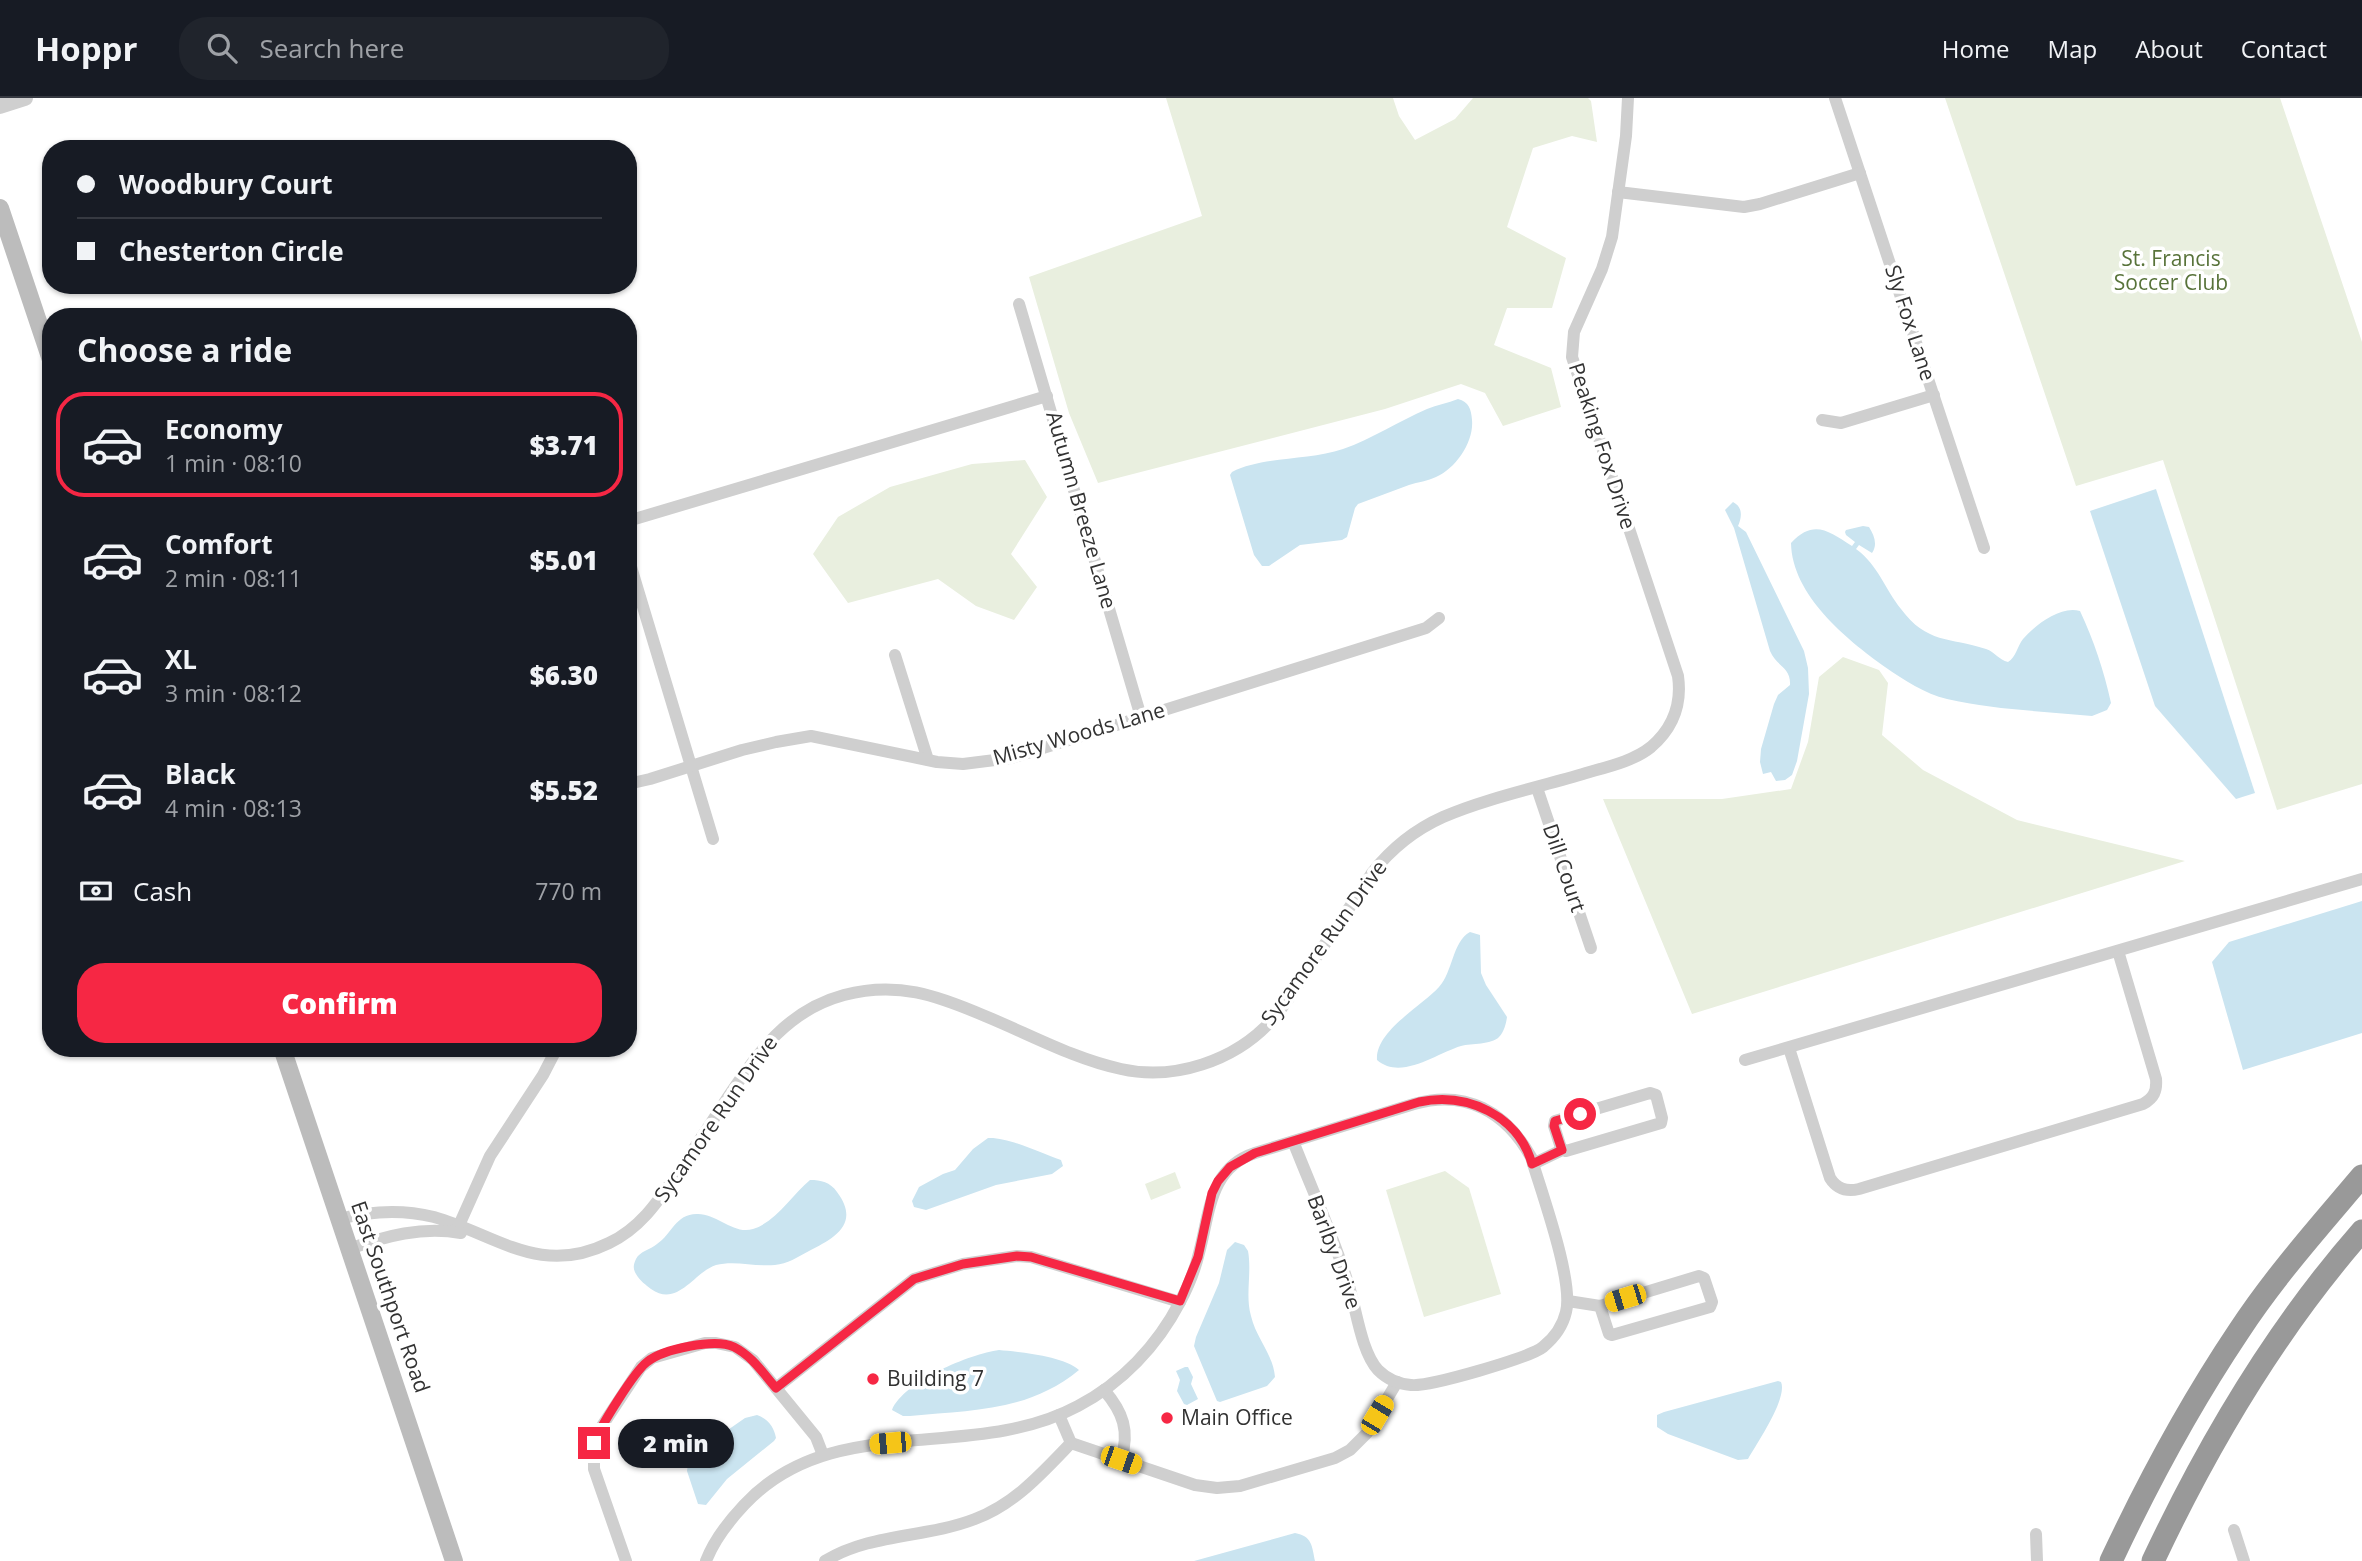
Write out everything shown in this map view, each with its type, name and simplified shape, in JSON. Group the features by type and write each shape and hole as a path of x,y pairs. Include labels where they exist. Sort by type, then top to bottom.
{"highway":[{"path":"2111,1561 2196,1399 2239,1330 2289,1263 2362,1176"},
{"path":"2153,1561 2220,1432 2260,1367 2362,1231"}],"main road":[{"path":"0,208 42,333"},
{"name":"East Southport Road","path":"285,1057 454,1561"}],"street":[{"path":"0,106 25,98"},
{"name":"Peaking Fox Drive","path":"1616,764 1649,749 1664,734 1672,721 1680,693 1678,676 1572,357 1574,332 1602,269 1612,237 1626,136 1628,98"},
{"name":"Sly Fox Lane","path":"1835,98 1984,548"},
{"path":"1618,192 1744,206 1760,204 1860,173"},
{"name":"Autumn Breeze Lane","path":"1019,304 1141,716"},
{"path":"1822,420 1841,423 1934,395"},
{"path":"637,518 1047,396"},
{"path":"637,587 713,839"},
{"name":"Misty Woods Lane","path":"637,781 776,741 811,736 928,760 963,764 1011,758 1426,628 1438,618"},
{"path":"895,655 928,760"},
{"name":"Sycamore Run Drive","path":"339,1219 369,1213 400,1212 430,1216 457,1229 486,1237 524,1253 554,1256 597,1249 624,1235 643,1220 766,1043 804,1012 855,992 888,989 934,995 1096,1063 1119,1069 1166,1072 1212,1061 1250,1040 1278,1013 1372,873 1399,844 1421,828 1444,817 1616,764"},
{"name":"Dill Court","path":"1537,788 1591,948"},
{"path":"1745,1060 2362,879"},
{"path":"1788,1048 1830,1178 1834,1185 1842,1190 1859,1189 2150,1100 2157,1087 2156,1079 2119,951"},
{"path":"457,1229 490,1156 552,1057"},
{"path":"1532,1164 1562,1150 1661,1123 1656,1096 1650,1093 1557,1121 1554,1126 1562,1150"},
{"path":"706,1561 725,1527 751,1497 784,1473 823,1455 859,1446 993,1434 1025,1428 1059,1415 1104,1390 1145,1353 1162,1332 1195,1268 1211,1199 1218,1181 1243,1157 1432,1100 1458,1100 1490,1111 1507,1124 1523,1144 1532,1164 1567,1285 1568,1301 1563,1322 1543,1347 1525,1357 1425,1384 1396,1382 1367,1433 1350,1450 1335,1458 1244,1485 1217,1488 1195,1485 1071,1443 1059,1415"},
{"name":"Barlby Drive","path":"1293,1141 1346,1276 1368,1355 1387,1378 1396,1382"},
{"name":"Sycamore Run Drive","path":"349,1249 407,1233 457,1229"},
{"path":"776,1388 909,1282 963,1264 1017,1256 1031,1257 1180,1301"},
{"path":"1568,1301 1600,1306 1701,1276 1712,1302 1710,1307 1612,1335 1609,1334 1600,1306"},
{"path":"626,1561 594,1469 594,1447 600,1429 641,1367 655,1357 705,1343 727,1345 753,1360 816,1437 823,1455"},
{"path":"1104,1390 1114,1402 1127,1436 1121,1460"},
{"path":"825,1561 864,1543 961,1524 989,1513 1022,1492 1071,1443"},
{"path":"2234,1530 2244,1561"},
{"path":"2036,1534 2037,1561"}],"green space":[{"path":"1166,98 1393,98 1399,116 1415,140 1455,119 1473,98 1588,98 1591,101 1597,142 1572,136 1533,148 1507,227 1566,258 1552,308 1507,308 1494,345 1551,368 1561,407 1503,426 1485,393 1461,384 1385,409 1098,483 1069,413 1029,277 1202,216"},
{"name":"St. Francis Soccer Club","path":"1945,98 2280,98 2362,342 2362,784 2277,810 2163,460 2076,486"},
{"path":"1025,460 1047,497 1011,554 1037,587 1014,620 976,606 938,579 848,603 813,554 838,517 890,487 972,464"},
{"path":"1843,657 1879,670 1888,683 1882,735 1923,770 2017,820 2185,861 1692,1014 1603,799 1722,799 1791,789 1808,742 1819,677"},
{"path":"1445,1171 1469,1188 1501,1294 1424,1317 1386,1190"},
{"path":"1175,1172 1181,1188 1151,1200 1145,1184"}],"water":[{"path":"1458,399 1469,406 1472,428 1467,445 1457,461 1443,473 1358,504 1347,537 1342,540 1300,545 1269,566 1262,566 1254,555 1230,475 1232,472 1257,463 1343,449 1427,409"},
{"path":"2156,489 2255,793 2236,799 2155,706 2090,511"},
{"path":"1733,502 1741,512 1738,526 1746,532 1804,651 1808,668 1809,694 1797,761 1792,775 1785,780 1776,781 1771,772 1763,774 1760,762 1774,704 1778,695 1790,685 1790,679 1770,651 1734,528 1725,510"},
{"path":"1869,527 1872,533 1874,550 1872,553 1859,545 1856,549 1870,562 1911,620 1939,638 1986,649 2008,662 2023,639 2041,622 2065,611 2080,611 2105,679 2111,703 2107,710 2092,716 2001,708 1947,699 1915,686 1870,656 1838,629 1811,598 1794,562 1791,543 1814,529 1828,532 1852,546 1855,542 1846,535 1846,530"},
{"path":"2362,901 2362,1033 2243,1070 2212,962 2229,942"},
{"path":"1470,932 1480,935 1481,973 1507,1017 1501,1035 1496,1040 1461,1046 1408,1067 1387,1066 1377,1060 1378,1049 1391,1029 1444,981 1456,950"},
{"path":"988,1138 1024,1146 1061,1160 1063,1166 1052,1174 996,1185 926,1210 914,1207 912,1201 919,1187 955,1170 973,1149"},
{"path":"810,1180 825,1182 834,1189 844,1203 845,1221 835,1235 797,1258 775,1265 716,1265 678,1292 669,1294 661,1294 651,1289 635,1272 634,1265 638,1256 662,1240 684,1217 705,1215 732,1227 753,1229 776,1214"},
{"path":"1235,1242 1244,1245 1248,1251 1251,1316 1271,1361 1275,1377 1267,1386 1220,1402 1217,1401 1194,1346 1219,1283 1227,1250"},
{"path":"999,1350 1053,1358 1079,1370 1040,1394 998,1406 910,1416 903,1416 892,1410 899,1399 923,1379 956,1363"},
{"path":"1188,1367 1193,1377 1191,1384 1198,1399 1187,1405 1177,1391 1180,1380 1176,1371"},
{"path":"1781,1382 1782,1389 1780,1399 1748,1459 1738,1460 1668,1434 1657,1427 1657,1415 1664,1412"},
{"path":"757,1415 770,1424 776,1438 727,1479 706,1505 698,1504 687,1471 689,1457 745,1418"},
{"path":"1295,1533 1308,1539 1315,1561 1194,1561"}],"place":[{"name":"Building 7","path":"873,1379"},
{"name":"Main Office","path":"1167,1418"}],"route":[{"path":"594,1443 600,1429 641,1367 655,1357 697,1344 727,1345 737,1348 753,1360 776,1388 909,1282 963,1264 1017,1256 1031,1257 1180,1301 1195,1268 1215,1186 1230,1167 1243,1157 1419,1102 1447,1099 1474,1104 1499,1117 1520,1139 1531,1157 1532,1164 1562,1150 1554,1126 1555,1121 1580,1114"}]}
